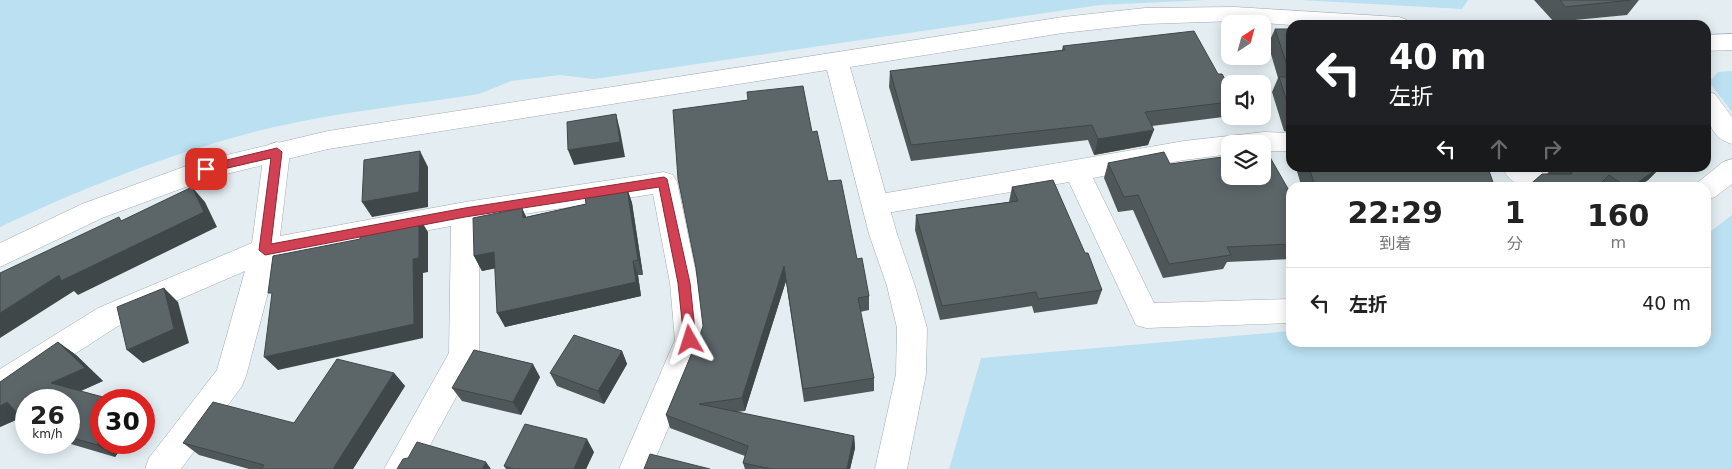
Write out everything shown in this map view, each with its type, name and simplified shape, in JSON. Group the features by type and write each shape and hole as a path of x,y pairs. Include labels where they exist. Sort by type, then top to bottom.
{"street":[{"path":"0,256 92,211 206,169 328,140 1063,25 1145,16 1235,14 1324,20"},
{"path":"1711,43 1732,42"},
{"path":"836,60 875,205 912,328 911,374 891,469"},
{"path":"1711,107 1732,136"},
{"path":"875,205 1077,171 1194,148 1257,140 1286,142"},
{"path":"161,469 231,376 265,250 277,152"},
{"path":"1711,186 1732,169"},
{"path":"1077,171 1146,316 1286,311"},
{"path":"1521,172 1535,182"},
{"path":"0,385 108,317 265,250 465,213 664,182 684,283 690,340 635,469"},
{"path":"400,469 464,355 465,213"}],"shaded area":[{"path":"0,0 1206,0 1100,5 594,79 560,75 511,81 479,94 322,117 270,128 200,147 66,197 0,227"},
{"path":"1300,0 1468,0 1462,9"},
{"path":"1732,71 1732,112 1711,85 1711,80 1718,72"},
{"path":"1732,215 1732,469 949,469 981,358 1286,331 1286,347 1711,347 1711,231"}],"building":[{"path":"1560,0 1631,0 1565,7"},
{"path":"1275,29 1286,29 1286,62"},
{"path":"1194,31 1218,74 1223,75 1221,75 1221,103 1145,112 1154,130 1098,139 1092,125 911,145 890,71 1065,50 1063,46"},
{"path":"1279,77 1286,77 1286,99"},
{"path":"803,86 812,132 817,131 828,181 841,180 857,259 862,258 869,296 858,298 874,378 803,389 784,266 742,398 699,404 854,436 847,469 772,469 743,463 748,446 666,415 694,348 701,350 700,335 703,326 696,268 678,179 673,110 748,100 747,92"},
{"path":"616,114 620,142 568,150 567,122"},
{"path":"420,151 419,192 362,202 364,160"},
{"path":"1164,152 1170,164 1221,157 1221,185 1271,185 1271,159 1286,185 1286,244 1227,247 1231,255 1169,264 1138,195 1124,197 1108,163"},
{"path":"1310,172 1489,172 1493,182 1314,182"},
{"path":"1571,172 1652,172 1638,182 1619,182 1609,175 1602,182 1533,182 1542,174 1572,174"},
{"path":"1053,180 1085,253 1088,253 1102,290 1038,299 1036,292 942,306 916,215 1018,201 1012,187"},
{"path":"192,187 204,212 61,281 59,275 0,313 0,273 119,217 121,221"},
{"path":"627,188 638,260 633,261 636,282 497,313 494,252 474,256 473,218 522,208 523,218 586,204 585,196"},
{"path":"419,217 419,258 413,259 414,324 264,357 272,293 268,293 273,256 360,239 361,228"},
{"path":"164,288 174,329 127,350 117,307"},
{"path":"574,335 622,351 598,391 550,373"},
{"path":"58,342 85,368 51,383 73,389 15,389 15,411 7,402 0,406 0,382"},
{"path":"474,350 533,364 513,402 452,388"},
{"path":"337,359 394,373 333,469 261,469 264,465 183,443 213,402 294,423"},
{"path":"80,391 90,394 90,443 80,440"},
{"path":"525,424 587,439 574,469 514,469 504,466"},
{"path":"417,442 486,462 482,469 397,469 403,459 408,458"},
{"path":"650,454 710,469 644,469"}],"route":[{"path":"206,169 277,152 265,250 465,213 664,182 684,283 690,340"}]}
